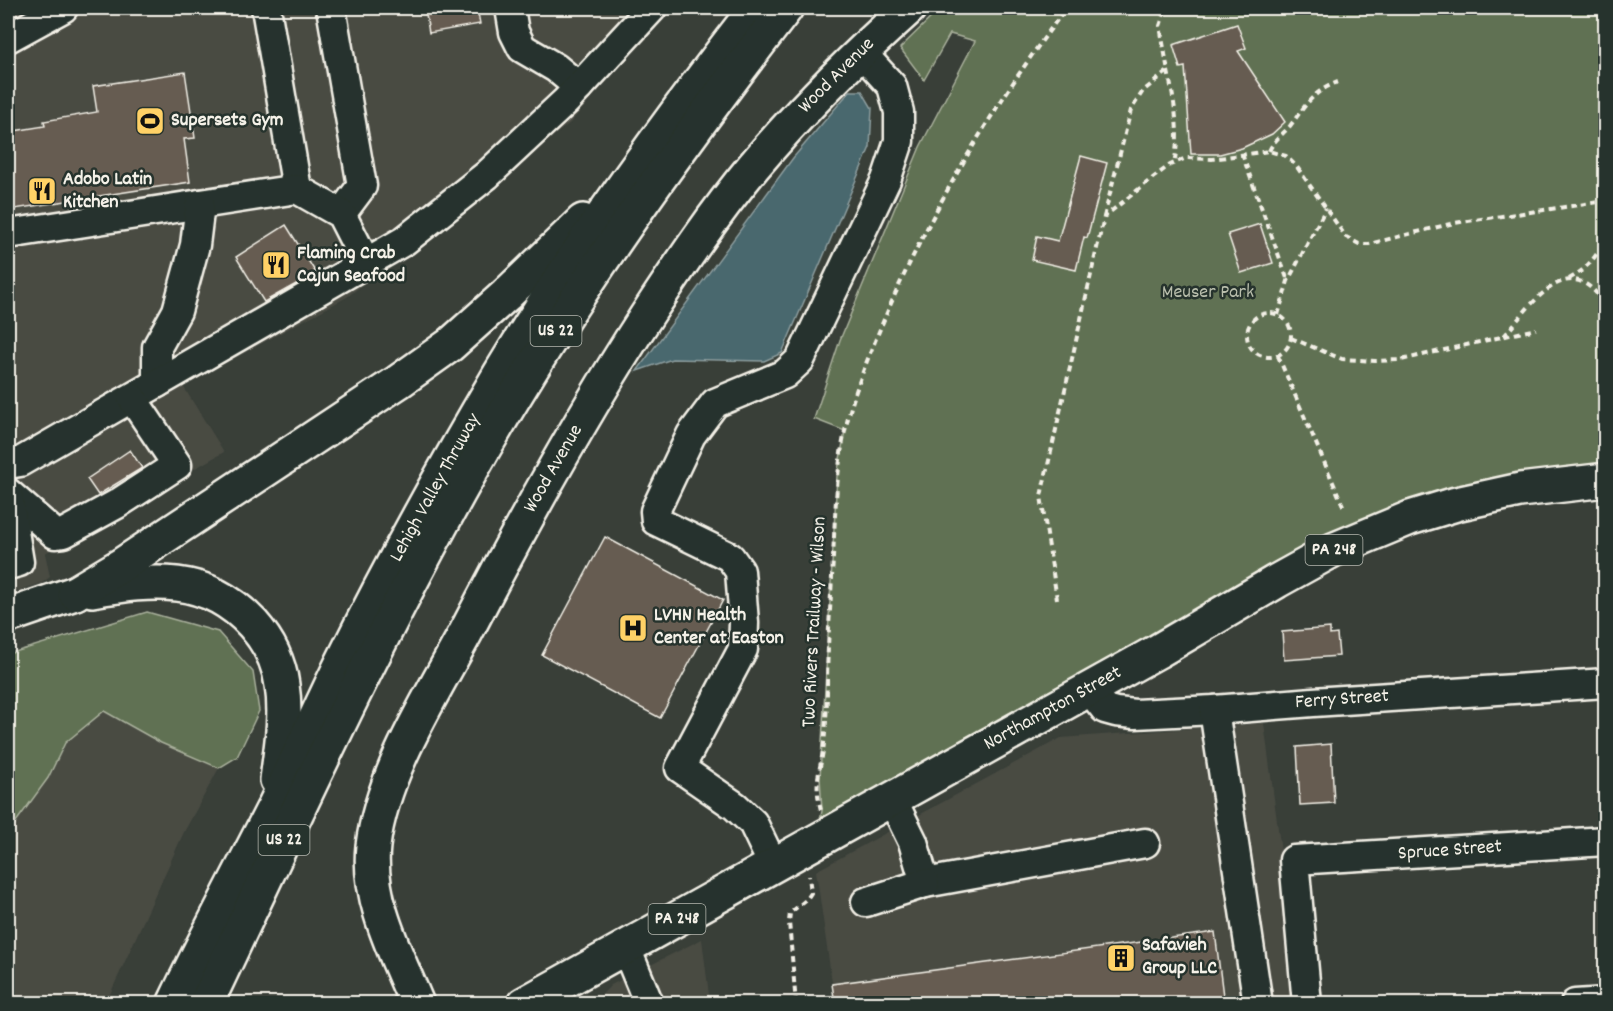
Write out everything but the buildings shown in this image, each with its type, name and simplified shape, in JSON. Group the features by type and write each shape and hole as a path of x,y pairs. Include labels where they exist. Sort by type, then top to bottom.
{"main road":[{"name":"Lehigh Valley Thruway","path":"174,1004 274,806 347,653 445,469 546,303 632,174 756,8"},
{"name":"Lehigh Valley Thruway","path":"206,1004 362,677 413,577 474,467 587,281 718,95 786,8"},
{"name":"Wood Avenue","path":"417,1004 380,911 373,874 376,826 391,778 561,454 626,347 697,239 752,168 816,96 860,51 909,8"},
{"path":"75,593 120,566 398,382 450,345 507,295 632,174"},
{"name":"Northampton Street","path":"524,1004 561,991 626,948 1089,690 1333,550 1386,527 1431,511 1479,498 1520,490 1605,480"},
{"path":"8,616 75,593 140,583 185,585 199,588 225,600 248,619 268,644 279,671 284,715 274,806"}],"street":[{"path":"8,38 63,8"},
{"path":"266,8 297,189"},
{"path":"331,8 362,186 341,214"},
{"path":"510,8 514,32 522,48 556,68 579,87"},
{"path":"8,464 20,462 404,241 487,175 579,87 643,12"},
{"path":"773,865 753,823 735,806 680,768 743,649 744,623 740,571 730,557 656,521 655,511 691,435 715,403 786,374 800,360 886,180 899,141 899,112 892,86 860,51"},
{"path":"8,234 297,189 341,214 366,263"},
{"path":"157,383 157,347 177,311 195,246 200,204"},
{"path":"8,494 55,534 64,533 117,504 177,465 132,398"},
{"path":"8,494 19,562 8,565"},
{"name":"Ferry Street","path":"1089,690 1101,705 1116,712 1135,714 1605,683"},
{"path":"1214,710 1258,1004"},
{"path":"892,799 913,842 925,883"},
{"name":"Spruce Street","path":"1307,1004 1294,860 1605,841"},
{"path":"866,903 925,883 1145,843"},
{"path":"626,948 649,1004"},
{"path":"1575,1004 1605,1002"}],"path":[{"name":"Two Rivers Trailway - Wilson","path":"822,811 817,794 817,777 824,747 827,716 837,476 844,434 861,377 902,277 970,148 1028,59 1066,8"},
{"path":"1166,8 1160,26 1178,127 1174,164"},
{"path":"1057,599 1041,496 1131,110 1143,91 1168,71"},
{"path":"1269,152 1274,141 1288,128 1308,101 1323,87 1338,82"},
{"path":"1104,218 1154,177 1186,158 1212,159 1269,152 1286,156 1297,167 1346,237 1359,244 1369,244 1454,223 1605,201"},
{"path":"1242,154 1288,281"},
{"path":"1278,315 1288,281 1326,208"},
{"path":"1503,336 1536,298 1549,288 1583,271 1593,262 1605,239"},
{"path":"1565,281 1582,282 1604,302"},
{"path":"1270,313 1278,315 1287,323 1291,338 1288,348 1278,356 1263,357 1256,354 1247,343 1247,328 1256,316 1270,313"},
{"path":"1291,338 1342,359 1375,361 1401,360 1536,329"},
{"path":"1278,356 1345,510"},
{"path":"796,1004 789,921 790,913 811,893 808,877"}],"shaded area":[{"path":"8,8 670,8 570,123 347,297 183,386 224,452 45,553 50,577 42,583 8,594"},
{"path":"104,711 161,743 219,768 184,832 106,1003 8,1003 8,833 48,778 65,743"},
{"path":"1264,723 1301,1003 835,1003 816,871 1061,738"},
{"path":"702,939 710,1003 593,1004 611,985"}],"green space":[{"name":"Meuser Park","path":"941,8 1605,8 1605,480 1456,504 816,840 822,811 820,777 837,476 845,431 814,419 840,340 920,147 975,41 950,34 924,80 900,48"},
{"path":"147,612 218,632 253,672 259,711 237,757 219,768 161,743 104,711 65,743 48,778 8,833 8,654"}],"water":[{"path":"850,91 862,91 872,108 870,147 782,353 764,361 672,359 637,371 793,158"}],"place":[{"name":"Supersets Gym","path":"150,121"},
{"name":"Adobo Latin Kitchen","path":"42,191"},
{"name":"Flaming Crab Cajun Seafood","path":"276,265"},
{"name":"LVHN Health Center at Easton","path":"633,628"},
{"name":"Safavieh Group LLC","path":"1121,958"}]}
